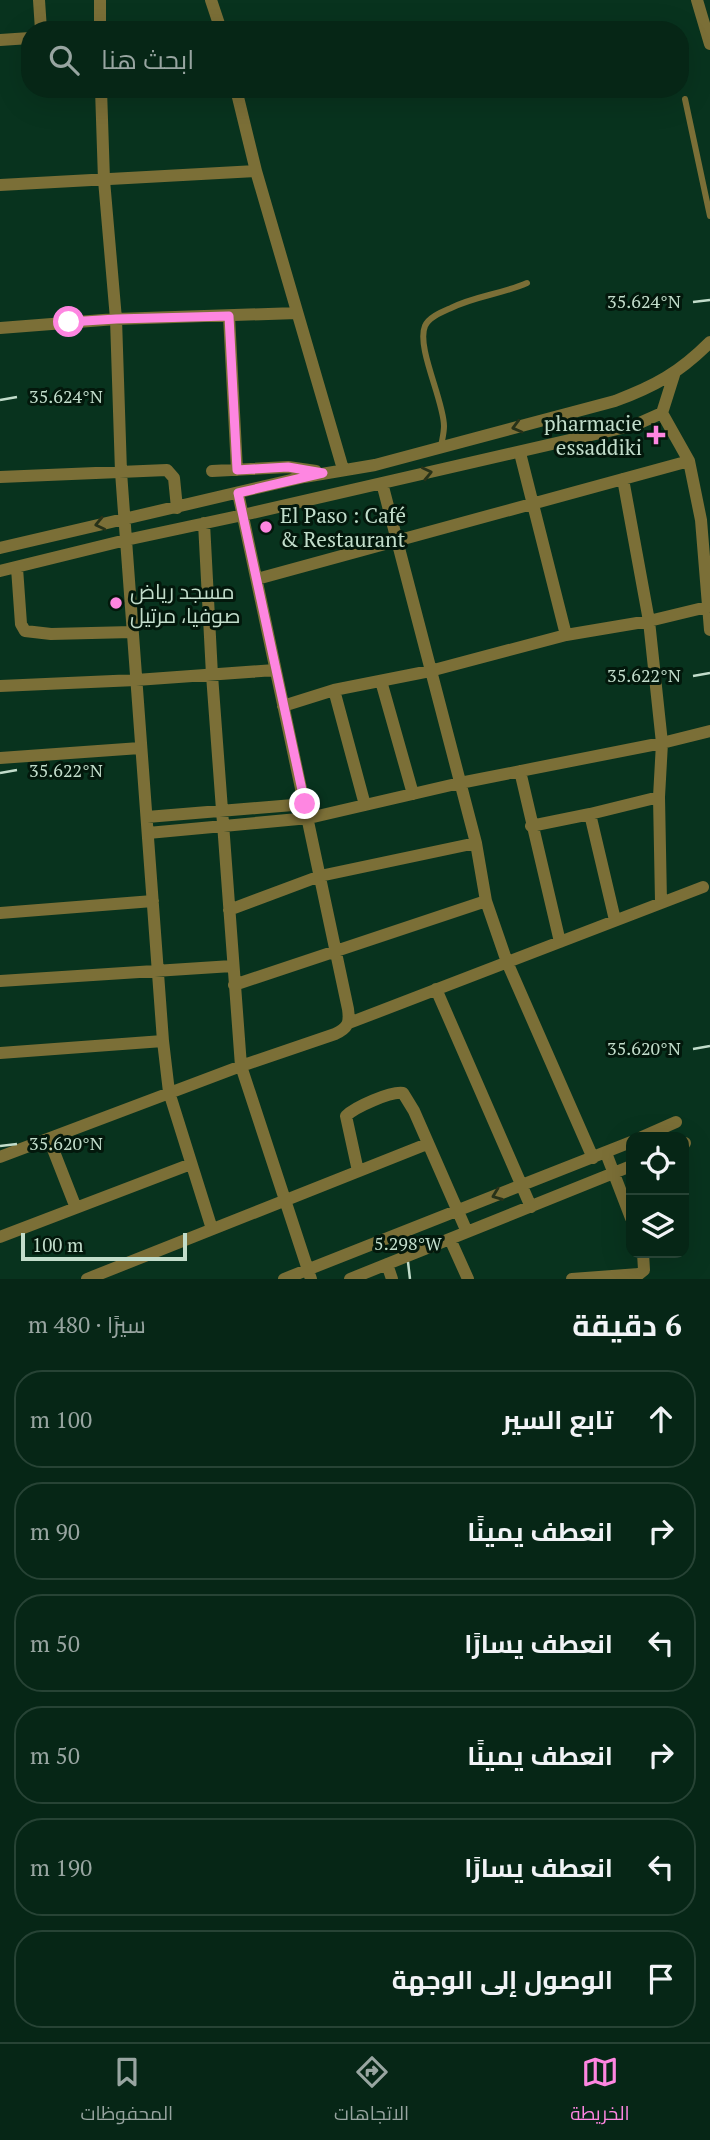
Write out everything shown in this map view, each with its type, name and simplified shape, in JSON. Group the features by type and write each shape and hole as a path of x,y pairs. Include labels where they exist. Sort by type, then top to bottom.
{"street":[{"path":"39,0 40,21"},
{"path":"100,0 100,21"},
{"path":"211,0 218,21"},
{"path":"696,0 710,44"},
{"path":"0,40 21,39"},
{"path":"102,98 104,180 116,319 121,472 163,1041 169,1092 212,1229"},
{"path":"238,98 256,171 343,469"},
{"path":"0,185 256,171"},
{"path":"0,328 116,319 297,313"},
{"path":"229,316 237,470"},
{"path":"0,548 323,473 375,465 615,401 674,374 710,342"},
{"path":"674,374 662,413 689,461 705,519 710,630"},
{"path":"0,571 126,540 520,453 635,425 662,413"},
{"path":"520,453 566,635"},
{"path":"257,579 689,461"},
{"path":"212,471 288,467 323,473"},
{"path":"0,477 163,470 170,472 174,478 177,508"},
{"path":"623,479 649,621 662,743 659,797 661,902"},
{"path":"382,483 476,843 486,901 508,961 593,1158"},
{"path":"238,493 309,818 349,1023"},
{"path":"204,523 212,675 241,1066 309,1274"},
{"path":"17,568 20,613 25,631 51,634 132,632"},
{"path":"283,706 334,690 430,671 566,635 649,621 707,607"},
{"path":"0,686 275,670"},
{"path":"381,681 413,794"},
{"path":"334,690 365,805"},
{"path":"148,832 309,818 460,783 710,731"},
{"path":"0,758 141,748"},
{"path":"520,771 560,942"},
{"path":"531,826 659,797"},
{"path":"147,817 305,804"},
{"path":"590,814 615,920"},
{"path":"229,910 320,876 476,843"},
{"path":"0,1157 169,1092 335,1034 344,1030 349,1023 703,887"},
{"path":"0,913 153,901"},
{"path":"234,985 486,901"},
{"path":"0,981 232,966"},
{"path":"436,989 531,1207"},
{"path":"0,1053 163,1041"},
{"path":"358,1171 346,1116 359,1107 400,1092 405,1095 467,1232"},
{"path":"653,1132 676,1122"},
{"path":"49,1139 76,1208"},
{"path":"88,1279 427,1144"},
{"path":"284,1279 309,1274 626,1144"},
{"path":"606,1153 626,1203"},
{"path":"0,1237 191,1164"},
{"path":"350,1279 626,1168"},
{"path":"450,1239 468,1279"},
{"path":"572,1279 639,1274 644,1270 643,1258"},
{"path":"387,1265 392,1279"}],"lane":[{"path":"685,99 710,216"},
{"path":"441,447 444,425 426,350 426,324 451,307 508,292 527,282"}],"place":[{"name":"pharmacie essaddiki","path":"656,435"},
{"name":"El Paso : Café & Restaurant","path":"266,527"},
{"name":"مسجد رياض صوفيا، مرتیل","path":"116,603"}],"route":[{"path":"69,322 229,316 237,470 288,467 323,473 238,493 305,804"}]}
